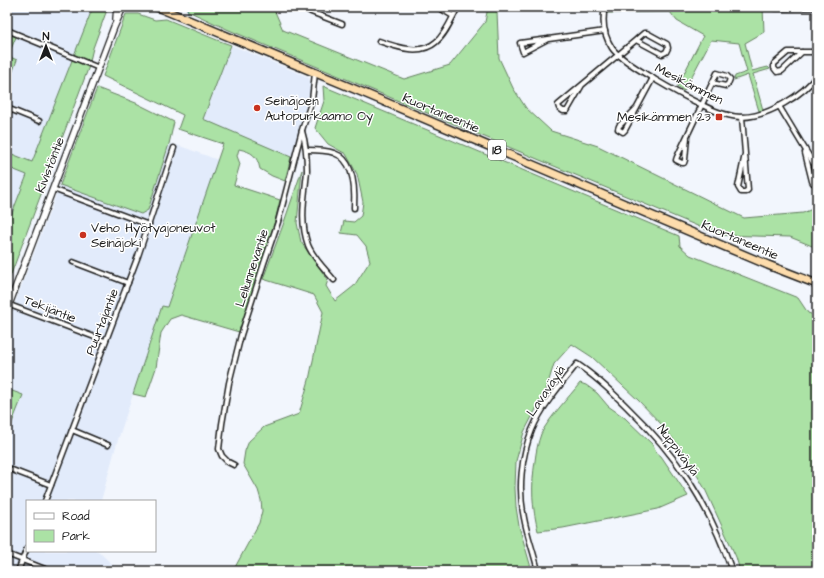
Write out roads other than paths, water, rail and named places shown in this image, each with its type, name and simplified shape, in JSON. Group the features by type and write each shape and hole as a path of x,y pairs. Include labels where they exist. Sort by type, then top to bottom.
{"highway":[{"name":"Kuortaneentie","path":"157,7 768,265 817,284"},
{"name":"Kuortaneentie","path":"160,7 167,11"}],"main road":[{"name":"Kivistöntie","path":"114,27 117,7"},
{"name":"Kivistöntie","path":"8,306 114,27 123,7"}],"street":[{"path":"303,7 311,12 342,24"},
{"path":"438,7 453,16"},
{"path":"379,41 403,48 425,48 431,46 440,38 458,7"},
{"name":"Mesikämmen","path":"605,7 605,31 612,49 653,78 702,105 727,115 742,117 755,115 780,106 812,83 817,75"},
{"path":"776,8 817,7"},
{"path":"7,30 99,68"},
{"path":"548,39 523,52 520,43 548,39 605,31"},
{"path":"582,85 567,111 563,111 559,108 558,106 582,85 618,54 644,33 647,33 667,44 668,48 666,52 662,54 636,40"},
{"path":"802,52 782,71 777,72 774,68 774,64 786,53 802,52 817,52"},
{"name":"Lellunnevantie","path":"234,465 222,456 219,448 229,383 241,335 278,222 302,130 312,100 315,73"},
{"path":"637,108 618,126 619,130 622,132 625,130 637,108 653,78"},
{"path":"687,137 685,160 684,163 682,163 676,160 677,157 712,83"},
{"path":"812,83 817,87"},
{"path":"780,106 817,169"},
{"path":"7,108 39,121"},
{"path":"742,117 748,190 745,192 740,192 738,188 745,154"},
{"path":"302,130 307,150 307,170 302,218 303,231 309,246 320,264 334,280"},
{"name":"Puurtajantie","path":"45,500 128,283 174,148"},
{"path":"804,148 812,181 813,183 817,182"},
{"path":"307,150 335,153 348,165 352,175 355,194 354,208"},
{"path":"53,189 149,225"},
{"path":"73,262 128,283"},
{"name":"Tekijäntie","path":"8,306 106,341"},
{"name":"Lavaväylä","path":"538,571 524,517 521,492 522,471 526,448 533,429 544,408 577,364"},
{"name":"Nuppiväylä","path":"577,364 595,377 641,420 676,460 695,488 711,519 732,571"},
{"path":"72,430 108,445"},
{"path":"7,468 51,485"},
{"path":"18,571 26,550"},
{"path":"7,554 50,571"}],"waterway":[{"path":"187,7 188,13"}],"place":[{"name":"Seinäjoen Autopurkaamo Oy","path":"257,108"},
{"name":"Mesikämmen 23","path":"719,117"},
{"name":"Veho Hyötyajoneuvot Seinäjoki","path":"83,235"}]}
